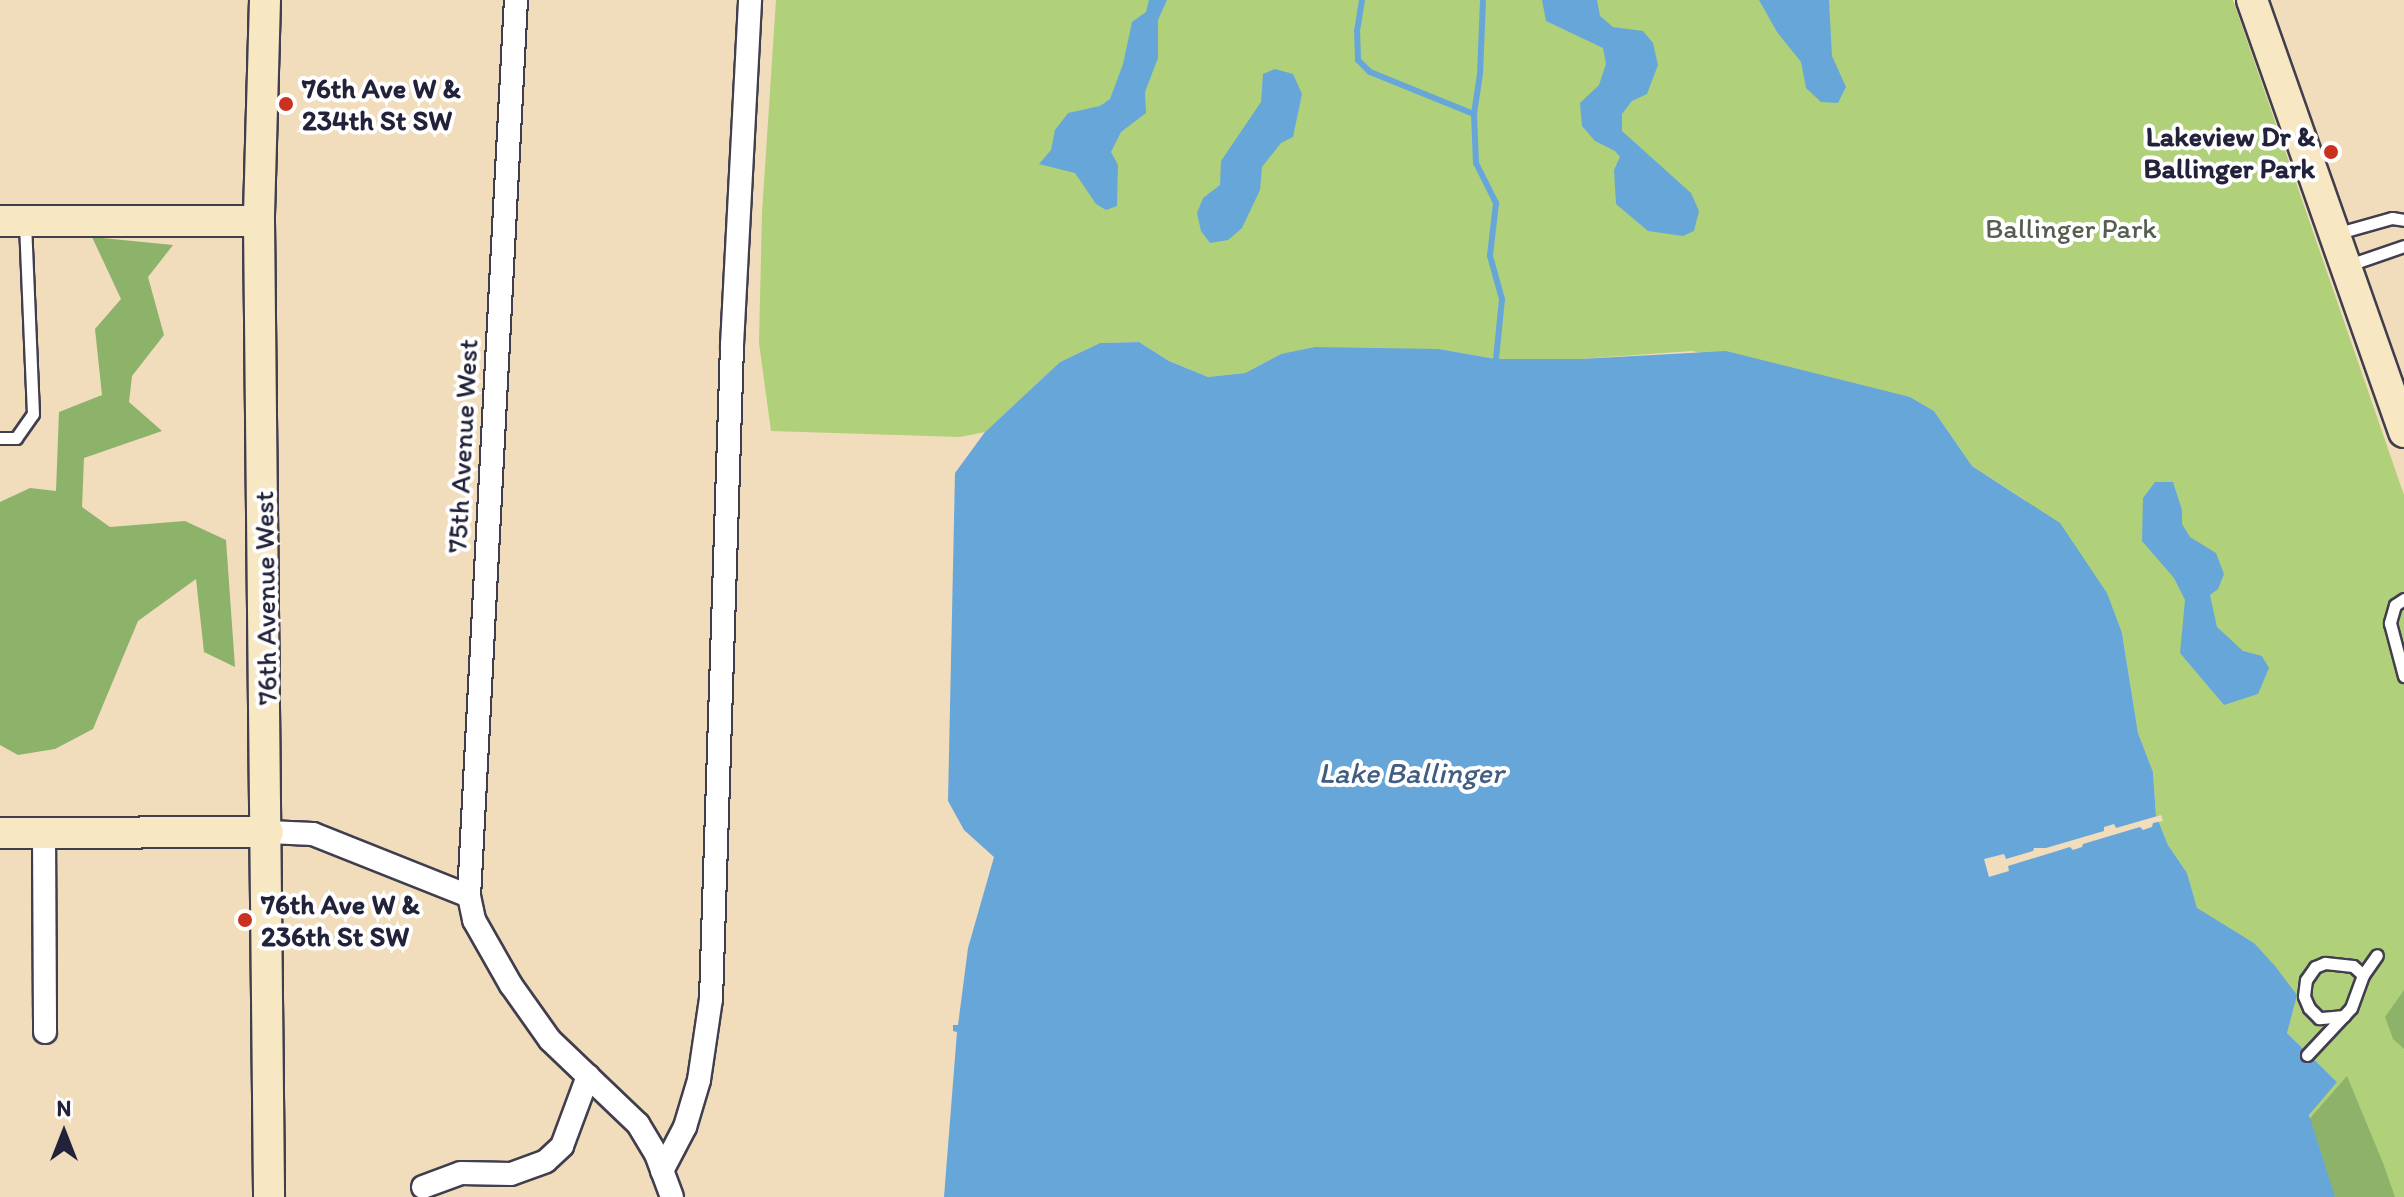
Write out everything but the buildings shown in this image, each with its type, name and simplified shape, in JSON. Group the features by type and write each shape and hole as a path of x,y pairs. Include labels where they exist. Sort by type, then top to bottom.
{"street":[{"name":"76th Avenue West","path":"265,0 259,221 268,832 269,1197"},
{"name":"75th Avenue West","path":"469,896 516,0"},
{"path":"662,1171 685,1127 699,1080 711,999 732,345 750,0"},
{"path":"2252,0 2404,432"},
{"path":"13,221 259,221"},
{"path":"0,833 313,834 469,896 474,920 511,985 550,1040 638,1124 672,1197"},
{"path":"44,833 45,1032"},
{"path":"423,1187 461,1173 511,1174 546,1161 562,1146 588,1076"}],"lane":[{"path":"2334,235 2392,218 2404,220"},
{"path":"0,438 16,438 33,414 13,221"},
{"path":"2345,266 2404,246"},
{"path":"2404,599 2395,605 2390,623 2404,676"},
{"path":"2307,1055 2344,1016 2363,975 2377,955"},
{"path":"2344,1016 2319,1018 2309,1008 2304,996 2306,980 2315,967 2325,963 2353,966 2363,975"}],"green space":[{"name":"Ballinger Park","path":"776,0 2233,0 2404,495 2404,1197 2336,1197 2309,1115 2336,1081 2287,1033 2254,943 2197,909 2187,873 2168,845 2156,815 2153,772 2138,733 2122,633 2025,500 1972,466 1934,411 1910,397 1692,351 1580,359 1496,359 1439,349 1281,354 1245,373 1208,377 1169,361 1139,342 1100,343 1060,362 985,432 960,437 771,431 759,343 762,213"},
{"path":"92,237 173,245 148,277 164,335 132,376 129,402 162,431 84,458 82,507 110,527 185,521 226,540 235,667 204,652 196,579 138,621 93,729 55,749 18,755 0,745 0,502 30,488 56,491 59,412 102,395 95,329 121,299"},
{"path":"2404,990 2404,1049 2393,1039 2385,1017"},
{"path":"2347,1076 2395,1197 2329,1197 2305,1124"}],"water":[{"path":"1149,0 1167,0 1158,20 1158,58 1145,92 1146,113 1121,132 1111,152 1118,165 1117,206 1106,210 1096,204 1075,173 1039,164 1051,150 1055,130 1068,113 1100,106 1110,99 1123,64 1132,22 1146,12"},
{"path":"1542,0 1597,0 1600,16 1613,27 1643,31 1653,43 1658,65 1647,94 1632,101 1622,114 1622,131 1691,193 1699,211 1694,231 1683,236 1648,231 1616,204 1614,170 1620,157 1595,141 1582,126 1580,103 1599,85 1606,64 1603,48 1546,21"},
{"path":"1759,0 1829,0 1832,56 1846,87 1838,103 1821,102 1806,88 1801,62 1777,32"},
{"path":"1275,69 1293,74 1302,94 1293,137 1281,143 1262,167 1260,190 1242,228 1228,240 1210,243 1201,231 1197,213 1203,198 1220,185 1221,161 1261,102 1263,74"},
{"name":"Lake Ballinger","path":"1139,342 1169,361 1208,377 1245,373 1281,354 1315,347 1439,349 1496,359 1580,359 1726,351 1910,397 1934,411 1972,466 2060,523 2107,593 2122,633 2138,733 2153,772 2156,815 2168,845 2187,873 2197,908 2254,943 2275,966 2297,995 2287,1033 2337,1082 2309,1115 2335,1197 944,1197 957,1032 953,1031 953,1025 958,1025 968,948 994,857 964,830 948,801 955,473 985,432 1060,362 1100,343"},
{"path":"2155,482 2173,482 2182,510 2182,524 2190,537 2216,553 2224,574 2218,589 2210,595 2217,627 2243,651 2262,656 2269,668 2258,694 2224,705 2180,653 2185,600 2174,578 2142,541 2143,498"}],"pier":[{"path":"2161,815 2163,821 2153,823 2152,827 2143,830 2140,827 2083,844 2073,850 2070,847 2008,866 2009,871 1989,877 1984,859 2004,854 2006,859 2033,851 2034,848 2046,848 2104,831 2104,827 2114,824 2116,828"}],"waterway":[{"path":"1362,0 1357,30 1358,60 1370,72 1474,114"},
{"path":"1483,0 1480,74 1474,114 1476,163 1496,203 1490,256 1502,299 1496,359"}],"place":[{"name":"76th Ave W & 234th St SW","path":"286,104"},
{"name":"Lakeview Dr & Ballinger Park","path":"2331,152"},
{"name":"76th Ave W & 236th St SW","path":"245,920"}]}
